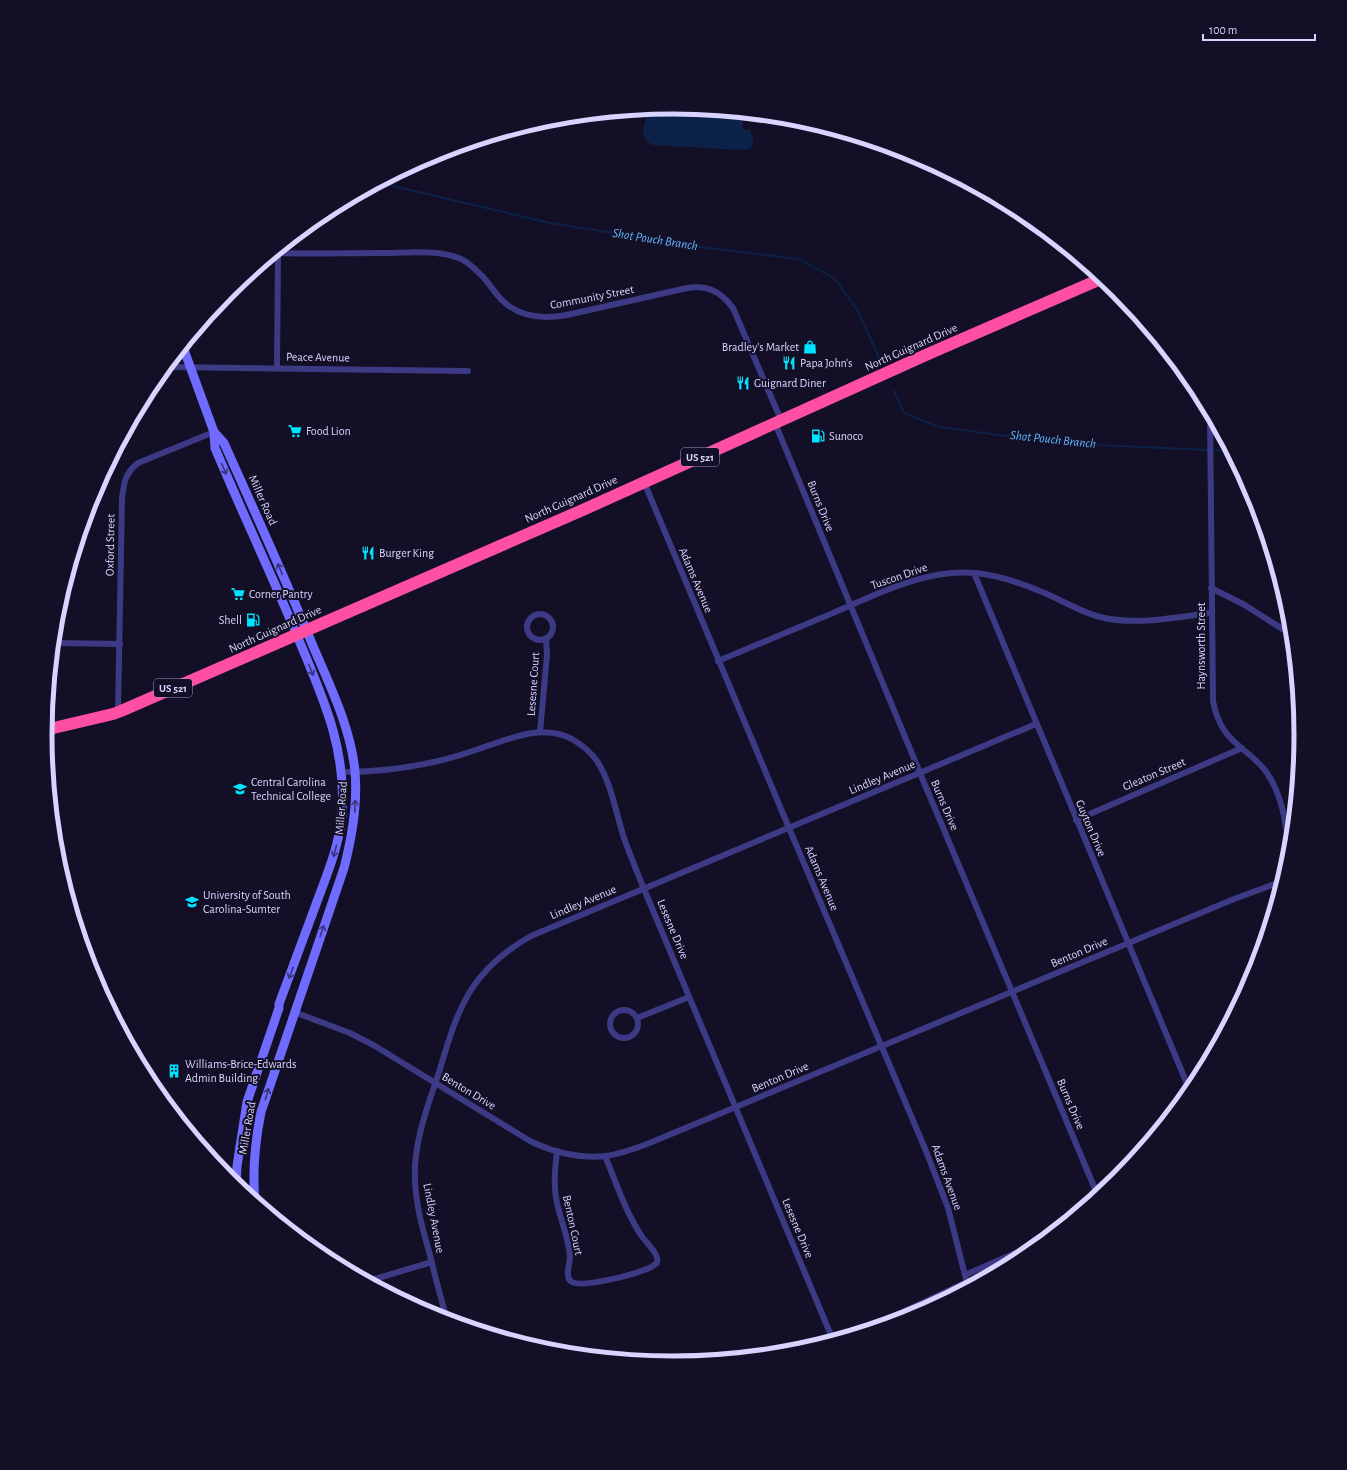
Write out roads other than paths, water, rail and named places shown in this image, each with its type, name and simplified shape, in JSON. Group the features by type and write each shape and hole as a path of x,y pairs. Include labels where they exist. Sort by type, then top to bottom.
{"highway":[{"name":"North Guignard Drive","path":"52,728 118,712 644,482 928,354 1097,281"}],"street":[{"name":"Community Street","path":"282,253 426,253 455,257 466,262 476,270 500,298 514,310 530,316 554,318 687,288 698,286 708,288 721,294 733,308 778,421"},
{"path":"276,258 277,368"},
{"name":"Miller Road","path":"185,351 214,432 224,443 301,632 326,706 338,747 342,772 342,816 338,842 331,866 280,1004 248,1102 236,1176"},
{"name":"Peace Avenue","path":"173,367 468,371"},
{"name":"Burns Drive","path":"778,421 850,606 1096,1190"},
{"name":"Haynsworth Street","path":"1210,421 1213,701 1224,730 1252,756 1267,773 1278,792 1287,835"},
{"name":"Oxford Street","path":"118,712 122,498 125,480 129,472 138,463 214,432"},
{"name":"Adams Avenue","path":"644,482 718,661 926,1151 948,1208 967,1281"},
{"name":"Tuscon Drive","path":"718,661 914,580 927,576 949,573 987,574 1015,582 1075,608 1111,619 1138,621 1211,613"},
{"name":"Guyton Drive","path":"974,573 1187,1084"},
{"path":"1211,588 1243,604 1286,631"},
{"name":"Lesesne Court","path":"540,732 547,655 546,639 552,633 553,629 551,621 545,616 541,615 533,617 528,623 528,632 530,636 537,640 546,639"},
{"name":"Miller Road","path":"255,1193 253,1166 261,1112 344,868 350,846 355,816 355,772 351,750 338,706 301,632"},
{"path":"59,642 120,644"},
{"name":"Lindley Avenue","path":"444,1312 418,1209 415,1179 417,1144 425,1113 459,1012 477,982 501,956 531,936 1036,724"},
{"name":"Lesesne Drive","path":"342,772 355,772 428,763 457,756 516,736 540,732 554,733 568,738 582,745 596,760 606,780 624,839 644,889 831,1336"},
{"name":"Gleaton Street","path":"1076,820 1242,748"},
{"name":"Benton Drive","path":"294,1012 350,1033 375,1046 530,1141 557,1151 578,1156 605,1156 633,1149 1234,899 1277,883"},
{"path":"637,1018 689,997"},
{"path":"620,1011 630,1011 637,1018 639,1024 637,1031 630,1038 619,1037 612,1030 611,1020 614,1014 620,1011"},
{"name":"Benton Court","path":"557,1151 554,1184 556,1202 570,1255 569,1280 572,1283 577,1284 587,1284 645,1270 657,1263 659,1260 642,1237 632,1220 605,1156"},
{"path":"375,1279 432,1262"},
{"path":"895,1315 997,1265"}],"water":[{"path":"647,115 714,115 743,118 742,128 750,130 753,145 749,149 740,150 653,145 645,138 643,130"}],"waterway":[{"name":"Shot Pouch Branch","path":"387,185 550,223 701,247 799,259 835,279 858,311 881,362"},
{"name":"Shot Pouch Branch","path":"894,391 904,413 939,427 1097,445 1226,451"}],"place":[{"name":"Bradley's Market","path":"810,347"},
{"name":"Papa John's","path":"789,363"},
{"name":"Guignard Diner","path":"743,383"},
{"name":"Food Lion","path":"295,431"},
{"name":"Sunoco","path":"818,436"},
{"name":"Burger King","path":"368,553"},
{"name":"Corner Pantry","path":"238,594"},
{"name":"Shell","path":"253,620"},
{"name":"Central Carolina Technical College","path":"240,789"},
{"name":"University of South Carolina-Sumter","path":"192,902"},
{"name":"Williams-Brice-Edwards Admin Building","path":"174,1071"}]}
